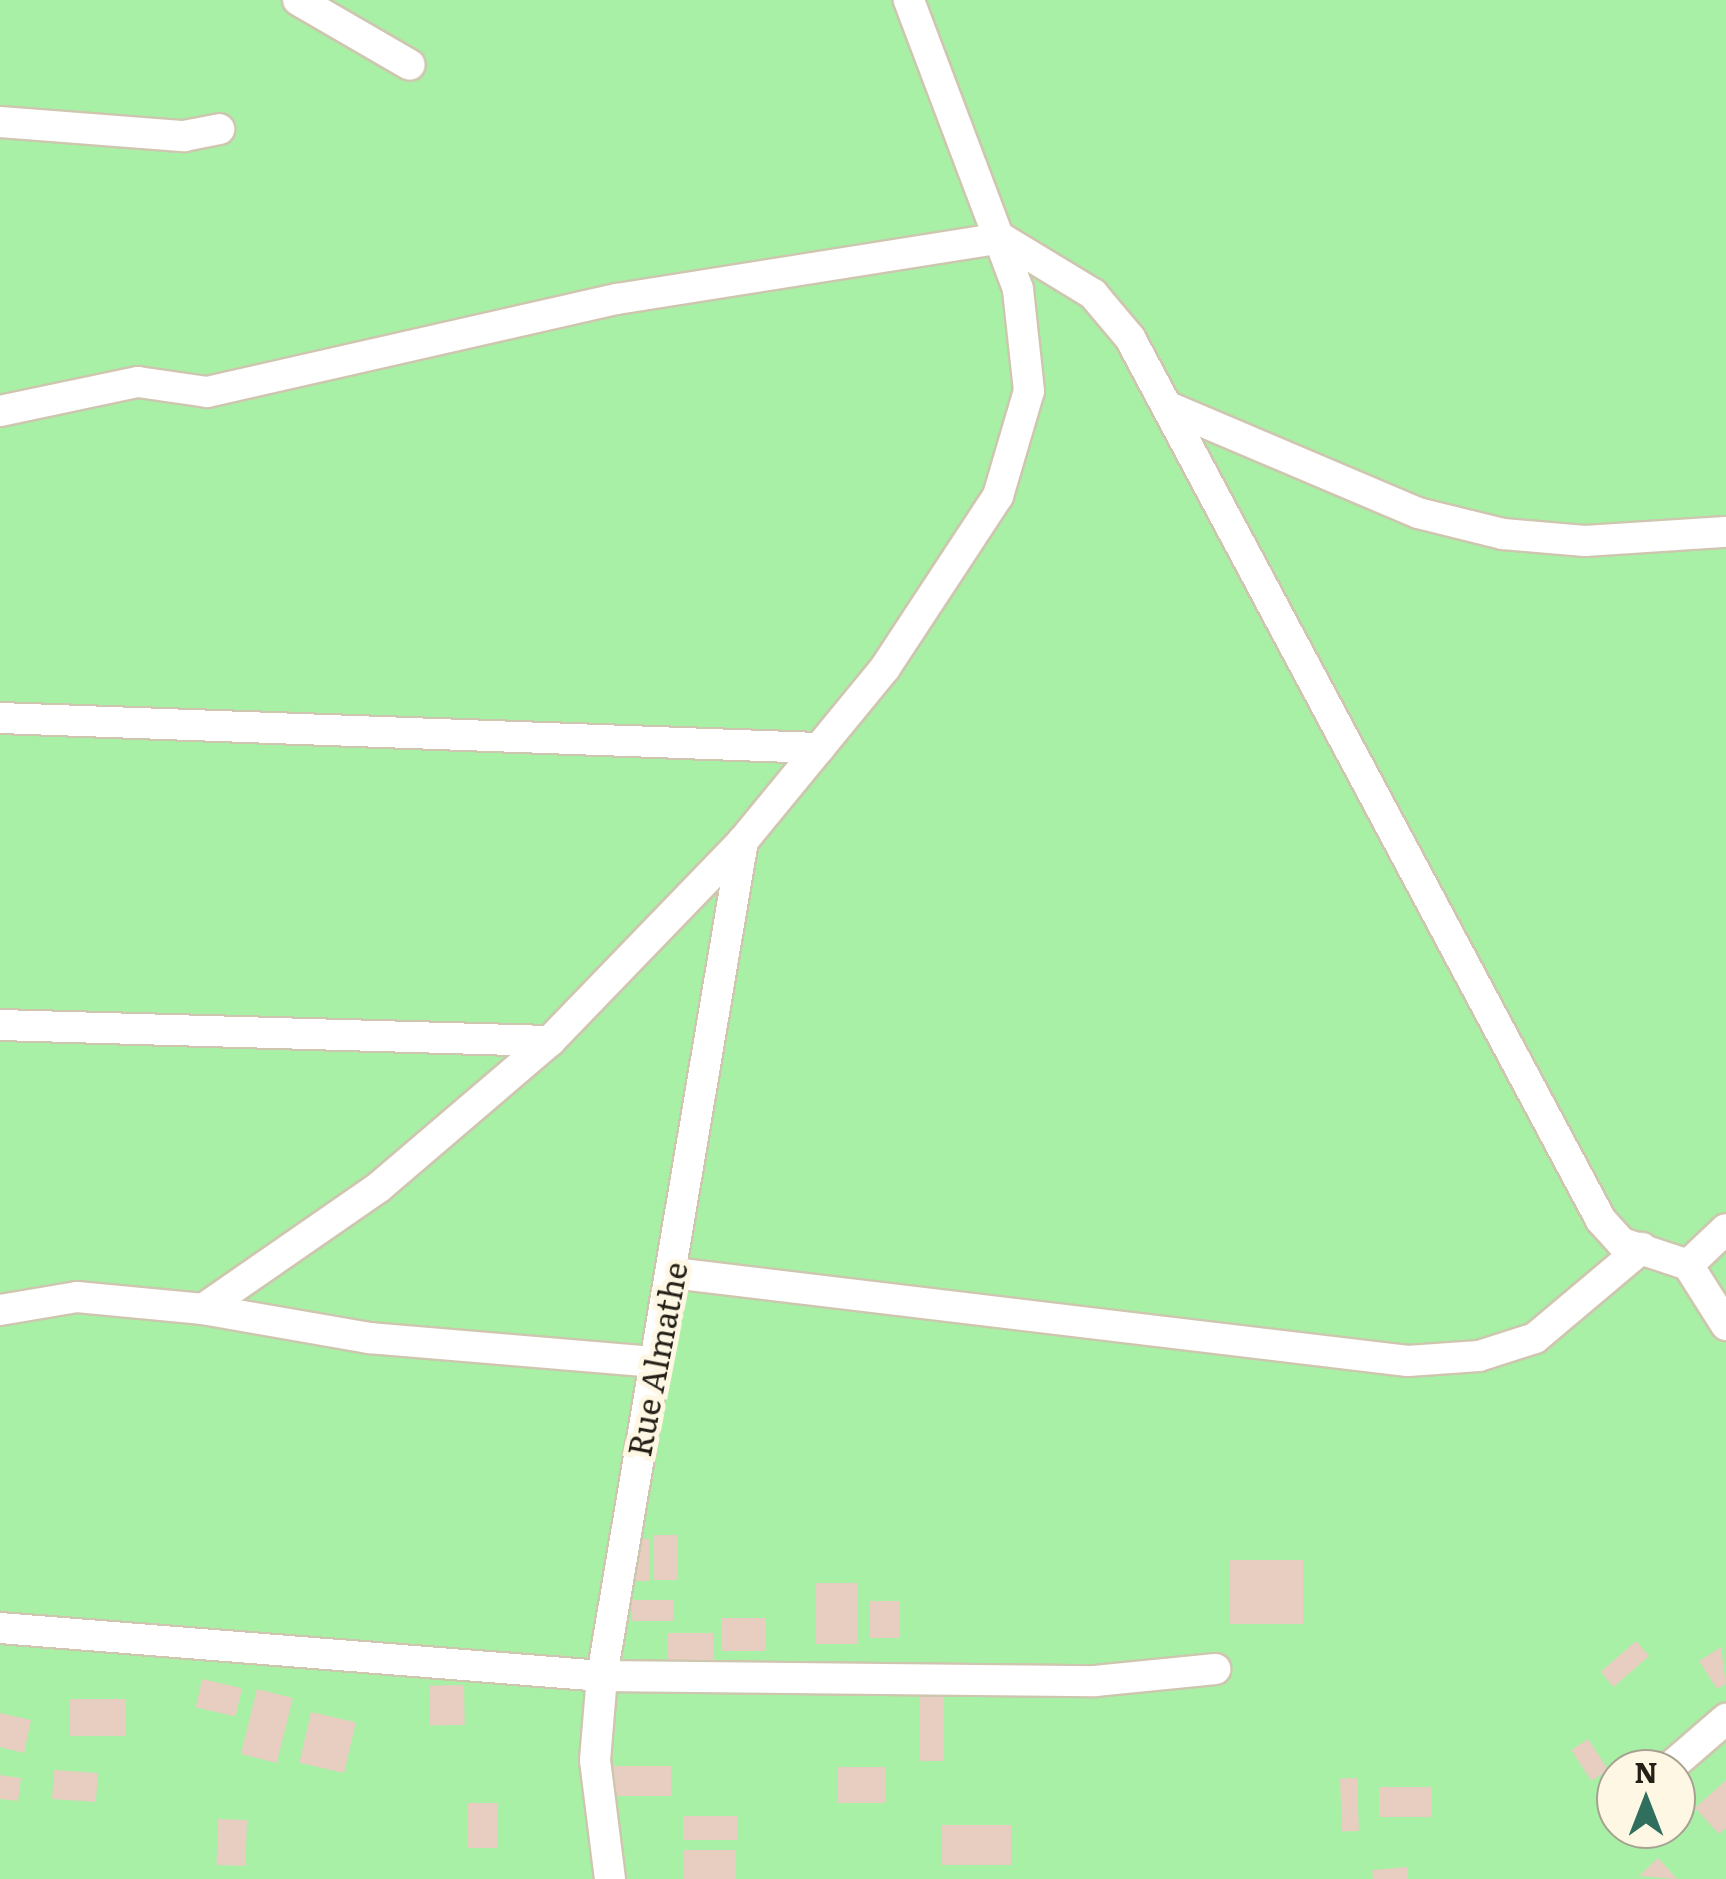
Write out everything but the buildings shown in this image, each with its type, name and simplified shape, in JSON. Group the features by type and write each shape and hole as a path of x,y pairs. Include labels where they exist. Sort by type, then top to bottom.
{"street":[{"path":"298,0 410,66"},
{"path":"203,1309 379,1187 550,1042 743,842 918,619 998,496 1017,447 1028,335 1000,238 909,0"},
{"path":"0,122 184,136 218,130"},
{"path":"0,411 138,382 208,392 617,299 1000,238 1093,294 1173,408 1568,1164 1610,1234 1688,1265 1726,1325"},
{"path":"1173,408 1418,513 1503,534 1585,541 1726,532"},
{"path":"0,718 818,748"},
{"name":"Rue Almathe","path":"610,1879 595,1760 602,1676 743,842"},
{"path":"0,1024 550,1042"},
{"path":"1688,1265 1726,1229"},
{"path":"672,1273 1408,1361 1479,1356 1535,1338 1642,1248"},
{"path":"0,1310 77,1297 203,1309 350,1335 653,1362"},
{"path":"0,1628 602,1676 1095,1681 1215,1669"},
{"path":"1691,1749 1726,1719"}],"green space":[{"path":"0,0 1726,0 1726,1879 0,1879"}]}
